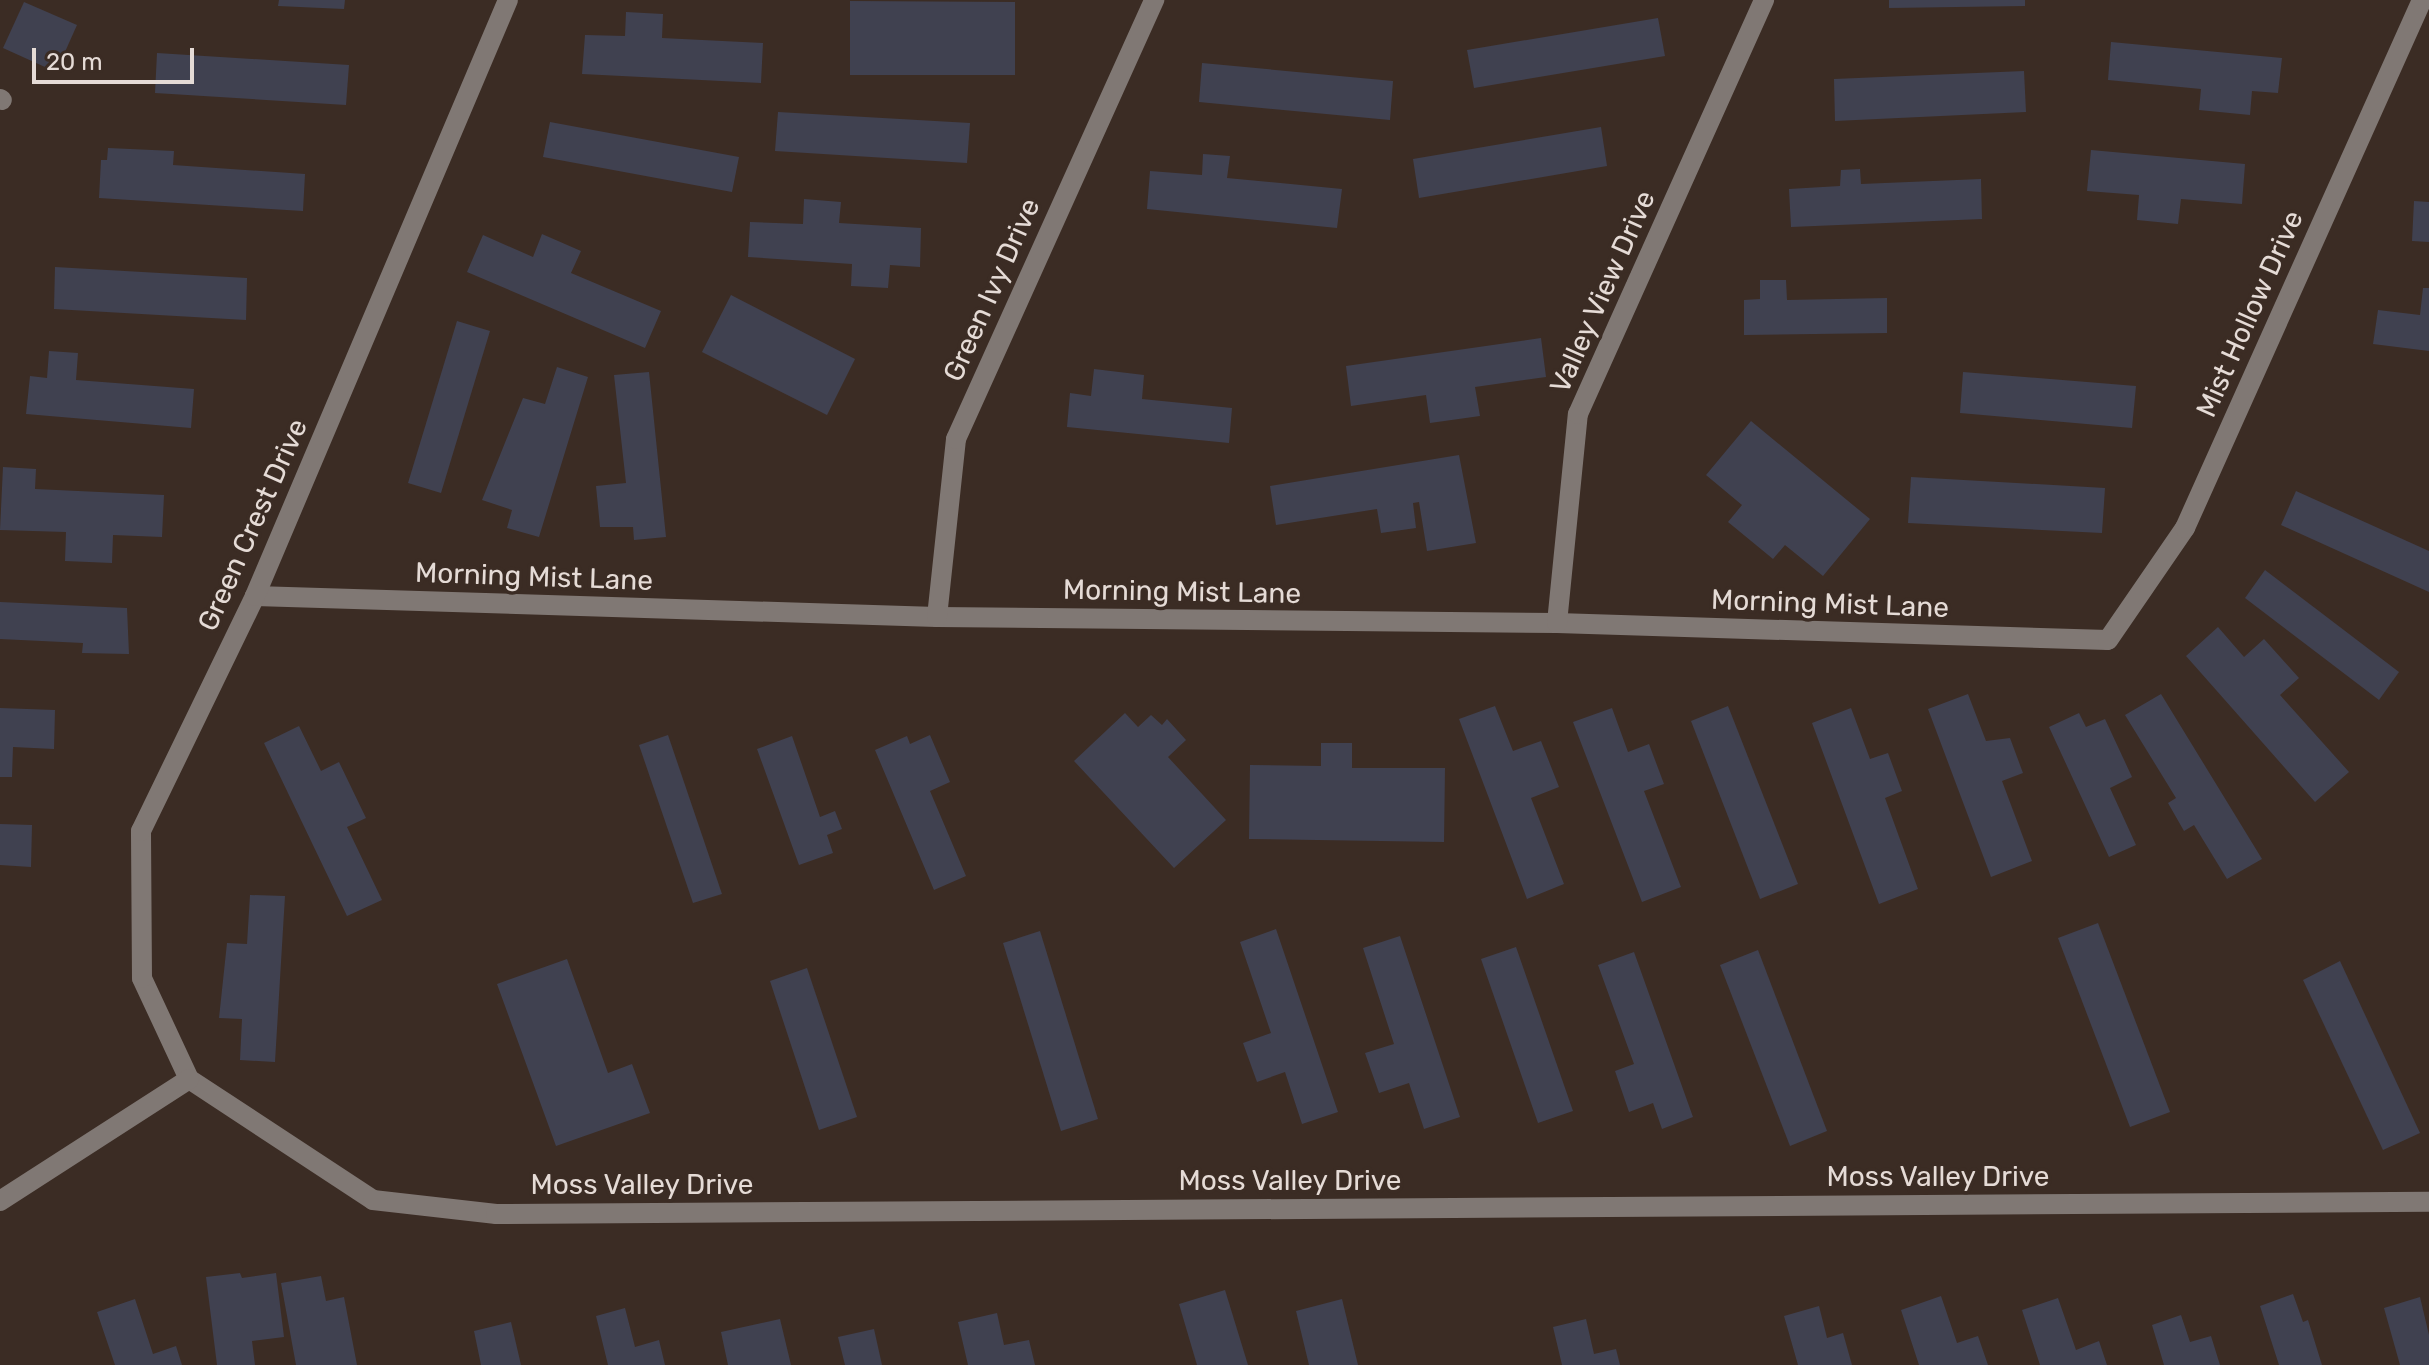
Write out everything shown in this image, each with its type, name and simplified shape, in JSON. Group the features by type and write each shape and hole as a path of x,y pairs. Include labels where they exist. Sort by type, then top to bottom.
{"street":[{"name":"Green Crest Drive","path":"189,1079 142,978 141,831 255,596 508,0"},
{"name":"Green Ivy Drive","path":"937,617 956,439 1154,0"},
{"name":"Valley View Drive","path":"1557,623 1578,414 1764,0"},
{"name":"Mist Hollow Drive","path":"2108,640 2185,528 2422,0"},
{"name":"Morning Mist Lane","path":"255,596 937,617 1557,623 2108,640"},
{"path":"0,1201 189,1079"},
{"name":"Moss Valley Drive","path":"189,1079 373,1200 496,1214 2429,1202"}],"building":[{"path":"279,0 345,0 344,9 278,6"},
{"path":"1889,0 2025,0 2025,6 1889,8"},
{"path":"850,1 1015,2 1015,75 850,75"},
{"path":"24,2 77,25 56,72 3,48"},
{"path":"626,12 663,14 662,38 763,43 761,83 582,74 585,35 625,36"},
{"path":"1658,18 1665,56 1474,88 1467,50"},
{"path":"2111,42 2282,58 2278,93 2252,91 2250,115 2199,110 2201,89 2108,80"},
{"path":"157,53 349,65 346,105 155,93"},
{"path":"1202,63 1393,81 1390,120 1199,102"},
{"path":"2024,71 2026,112 1835,121 1834,79"},
{"path":"778,112 970,123 967,163 775,151"},
{"path":"550,122 739,157 732,192 543,157"},
{"path":"1601,127 1607,166 1419,198 1413,159"},
{"path":"108,148 174,151 173,165 305,174 303,211 99,198 101,160 107,160"},
{"path":"2091,150 2245,164 2242,204 2181,199 2178,224 2137,220 2139,195 2087,191"},
{"path":"1203,154 1230,156 1227,178 1342,189 1337,228 1147,209 1150,171 1202,175"},
{"path":"1860,169 1861,184 1981,179 1982,219 1791,227 1789,189 1840,186 1841,170"},
{"path":"804,199 841,202 839,223 921,228 920,267 890,265 888,288 851,286 852,264 748,257 750,222 803,224"},
{"path":"2414,201 2429,202 2429,242 2412,241"},
{"path":"542,234 581,251 571,273 661,311 645,348 467,272 483,235 533,257"},
{"path":"55,267 247,278 246,320 54,309"},
{"path":"1760,280 1786,280 1787,300 1887,298 1887,333 1744,335 1744,300 1760,299"},
{"path":"2423,288 2429,288 2429,351 2373,344 2378,310 2420,315"},
{"path":"731,295 855,359 827,415 702,352"},
{"path":"457,321 490,331 441,493 408,483"},
{"path":"1541,338 1546,377 1475,387 1480,416 1430,423 1426,395 1351,406 1346,366"},
{"path":"49,351 78,353 76,380 194,389 191,428 26,414 30,376 47,378"},
{"path":"557,367 588,377 539,537 507,528 512,510 482,500 523,398 545,404"},
{"path":"1094,369 1144,375 1142,399 1232,408 1229,443 1067,427 1070,393 1091,396"},
{"path":"649,372 666,537 634,540 633,527 600,527 596,486 626,483 614,375"},
{"path":"1963,372 2136,386 2132,428 1960,413"},
{"path":"1751,421 1870,519 1823,576 1785,545 1773,559 1728,522 1742,505 1706,475"},
{"path":"1459,455 1476,543 1427,551 1419,502 1413,503 1416,528 1381,533 1377,509 1276,525 1270,486"},
{"path":"3,467 36,469 35,489 164,495 162,537 113,535 112,563 65,561 66,532 0,530"},
{"path":"1911,477 2105,488 2102,533 1908,523"},
{"path":"2296,491 2429,551 2429,592 2281,525"},
{"path":"2265,570 2399,672 2379,700 2245,598"},
{"path":"0,602 127,608 129,654 82,653 83,643 0,639"},
{"path":"2218,627 2244,657 2264,639 2299,678 2280,695 2349,772 2315,802 2186,656"},
{"path":"1968,694 1986,741 2010,738 2023,773 2002,781 2032,861 1991,877 1928,709"},
{"path":"2161,694 2262,859 2227,879 2194,825 2184,831 2168,803 2176,798 2125,715"},
{"path":"1495,706 1513,751 1541,741 1559,787 1531,798 1564,884 1527,899 1459,719"},
{"path":"1728,706 1798,884 1760,899 1691,721"},
{"path":"0,708 55,710 54,749 13,747 12,777 0,777"},
{"path":"1612,708 1628,752 1649,744 1664,784 1644,791 1681,887 1642,902 1573,722"},
{"path":"1851,708 1870,759 1888,753 1902,791 1885,798 1918,889 1879,904 1812,723"},
{"path":"1125,713 1138,727 1151,715 1162,725 1167,719 1186,740 1168,757 1226,820 1174,868 1074,761"},
{"path":"2079,713 2086,727 2105,719 2132,777 2110,788 2136,845 2109,857 2049,727"},
{"path":"299,726 321,771 339,762 366,818 347,827 382,900 347,916 264,743"},
{"path":"668,735 722,894 693,903 639,745"},
{"path":"930,735 950,782 930,791 966,876 934,890 875,750 907,736 910,744"},
{"path":"792,736 820,817 835,811 842,829 827,835 833,853 799,865 757,749"},
{"path":"1321,743 1352,743 1352,768 1445,768 1444,842 1249,839 1250,765 1321,766"},
{"path":"0,824 32,825 31,867 0,865"},
{"path":"250,895 285,896 275,1062 240,1060 242,1019 219,1018 227,943 247,944"},
{"path":"2098,923 2170,1112 2130,1127 2058,938"},
{"path":"1276,929 1338,1112 1302,1124 1285,1072 1257,1082 1243,1043 1271,1033 1240,942"},
{"path":"1040,931 1098,1119 1061,1131 1003,943"},
{"path":"1400,936 1460,1117 1424,1129 1409,1083 1379,1093 1365,1053 1394,1044 1363,948"},
{"path":"1516,947 1573,1111 1538,1123 1481,959"},
{"path":"1758,950 1827,1131 1790,1146 1720,965"},
{"path":"1634,952 1693,1117 1662,1129 1653,1103 1629,1112 1615,1071 1634,1064 1598,965"},
{"path":"567,959 608,1073 632,1064 650,1113 556,1146 497,984"},
{"path":"2340,961 2420,1133 2383,1150 2303,980"},
{"path":"807,968 857,1117 819,1130 770,981"},
{"path":"240,1273 242,1278 276,1273 284,1337 252,1341 255,1365 217,1365 206,1277"},
{"path":"321,1276 326,1301 344,1297 357,1365 296,1365 281,1283"},
{"path":"1225,1290 1248,1365 1197,1365 1179,1304"},
{"path":"2293,1294 2303,1322 2308,1320 2322,1365 2279,1365 2260,1306"},
{"path":"1941,1296 1957,1343 1978,1336 1988,1365 1919,1365 1901,1310"},
{"path":"2420,1297 2429,1335 2429,1365 2400,1365 2384,1308"},
{"path":"2058,1298 2076,1350 2099,1341 2107,1365 2040,1365 2022,1310"},
{"path":"135,1299 153,1354 176,1346 182,1365 115,1365 97,1312"},
{"path":"1342,1299 1358,1365 1309,1365 1296,1311"},
{"path":"1819,1306 1827,1338 1843,1333 1852,1365 1798,1365 1784,1316"},
{"path":"625,1308 635,1347 659,1340 665,1365 608,1365 596,1316"},
{"path":"997,1313 1004,1345 1029,1340 1035,1365 968,1365 958,1322"},
{"path":"2181,1315 2190,1342 2211,1336 2220,1365 2164,1365 2152,1325"},
{"path":"780,1319 791,1365 728,1365 721,1332"},
{"path":"1586,1319 1594,1354 1616,1349 1620,1365 1562,1365 1553,1327"},
{"path":"511,1322 521,1365 481,1365 474,1331"},
{"path":"874,1329 882,1365 845,1365 838,1337"}]}
